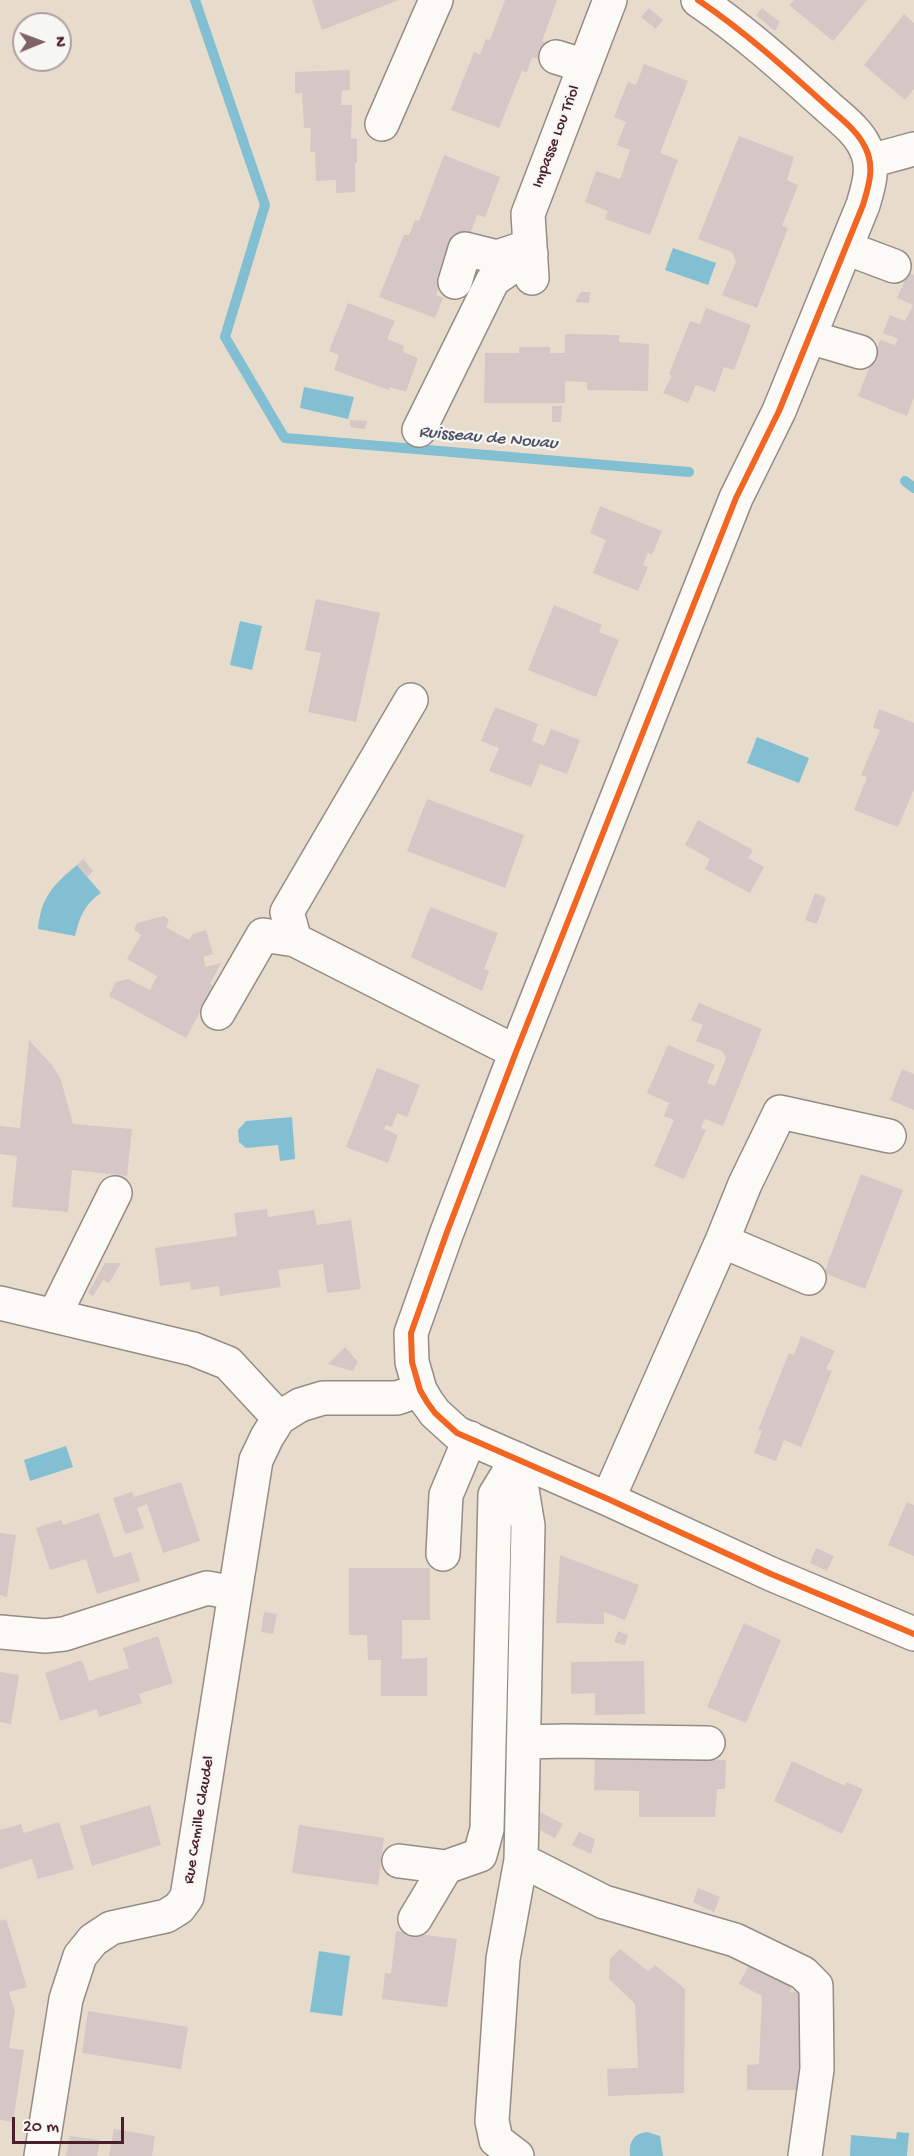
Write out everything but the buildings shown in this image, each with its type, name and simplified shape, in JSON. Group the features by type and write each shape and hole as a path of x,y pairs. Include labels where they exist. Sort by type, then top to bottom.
{"street":[{"path":"382,124 436,0"},
{"name":"Impasse Lou Triol","path":"531,259 528,214 570,61 610,0"},
{"path":"718,5 852,130 864,145 870,161 870,184 779,411 736,498 516,1052 411,1333 412,1362 426,1402 457,1433 771,1574 914,1634"},
{"path":"870,161 914,149"},
{"path":"846,248 894,266"},
{"path":"455,282 465,249 497,257 531,259"},
{"path":"419,430 493,280 531,259"},
{"path":"809,337 860,352"},
{"path":"295,940 287,912 411,700"},
{"path":"218,1013 263,935 295,940 516,1052"},
{"path":"608,1499 745,1184 780,1112 889,1136"},
{"path":"54,1316 115,1193"},
{"path":"722,1241 809,1278"},
{"path":"0,1303 193,1349 228,1363 279,1418 300,1405 323,1398 397,1398 420,1390"},
{"name":"Rue Camille Claudel","path":"41,2156 66,1999 80,1956 93,1940 111,1928 166,1916 179,1908 187,1897 256,1460 279,1418"},
{"path":"443,1554 446,1495 470,1438"},
{"path":"517,1460 528,1526 521,1860 503,1959 492,2121 496,2140 517,2156"},
{"path":"399,1861 446,1867 480,1855 488,1829 495,1495 517,1460"},
{"path":"0,1632 45,1636 64,1634 207,1588 234,1593"},
{"path":"524,1742 708,1743"},
{"path":"521,1860 604,1902 735,1940 803,1973 816,1986 817,2068 805,2156"},
{"path":"415,1919 446,1867"}],"water":[{"path":"673,248 716,263 708,285 665,270"},
{"path":"304,387 354,397 348,419 300,408"},
{"path":"240,621 262,626 252,670 230,665"},
{"path":"757,737 809,758 799,783 747,763"},
{"path":"77,865 101,893 91,901 84,912 75,936 38,929 45,900 61,879"},
{"path":"292,1117 295,1159 280,1161 278,1145 246,1148 239,1142 238,1130 246,1121"},
{"path":"66,1446 73,1467 30,1481 24,1460"},
{"path":"319,1951 350,1956 342,2016 310,2012"},
{"path":"647,2132 660,2136 663,2156 630,2156 632,2140"},
{"path":"897,2132 909,2133 907,2156 850,2156 851,2135 896,2139"}],"waterway":[{"path":"195,0 265,205 225,337 284,437"},
{"name":"Ruisseau de Nouau","path":"285,438 689,472"},
{"name":"Ruisseau de Nouau","path":"905,481 914,488"}],"transit line":[{"path":"698,0 732,24 853,130 862,141 868,154 869,183 863,205 779,411 736,498 516,1052 411,1333 412,1362 420,1390 427,1402 435,1413 457,1433 771,1574 914,1634"}]}
